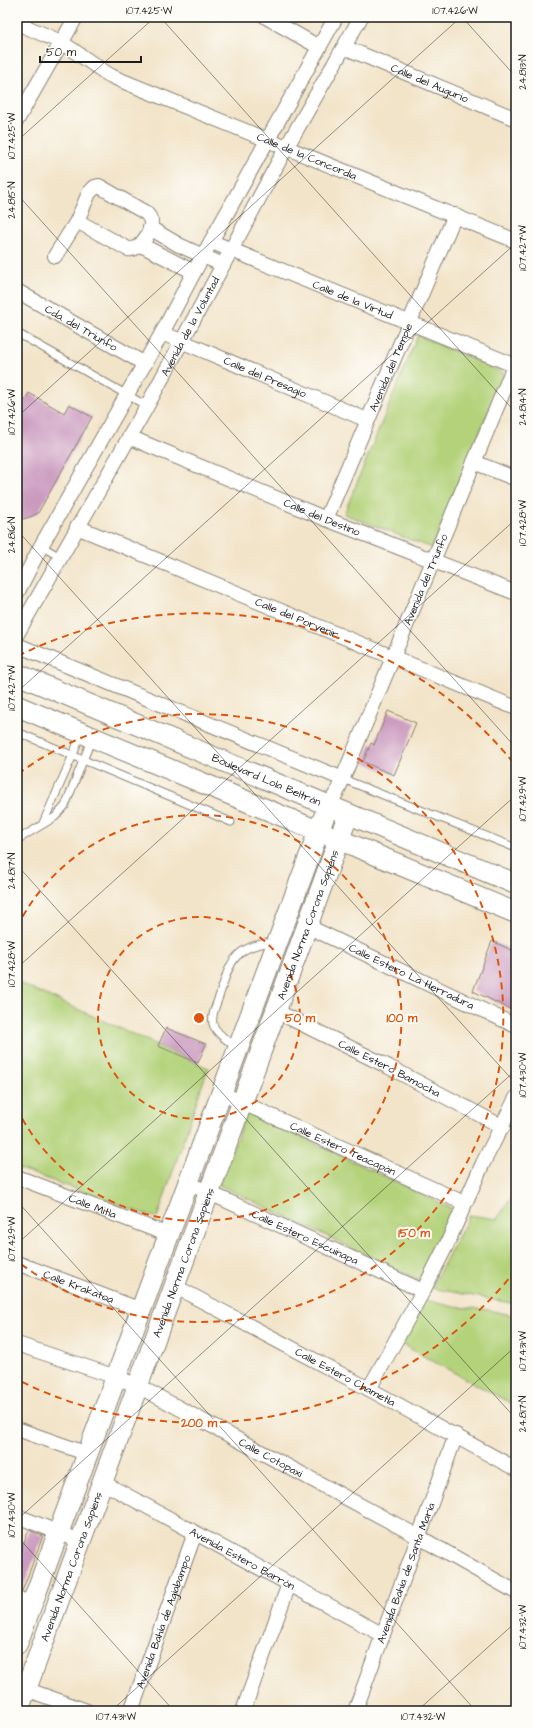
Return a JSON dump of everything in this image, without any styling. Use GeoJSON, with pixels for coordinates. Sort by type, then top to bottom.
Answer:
{"type":"FeatureCollection","features":[{"type":"Feature","properties":{"kind":"street"},"geometry":{"type":"LineString","coordinates":[[17,120],[76,17]]}},
{"type":"Feature","properties":{"kind":"street"},"geometry":{"type":"LineString","coordinates":[[266,17],[319,47]]}},
{"type":"Feature","properties":{"kind":"street","name":"Avenida de la Voluntad"},"geometry":{"type":"LineString","coordinates":[[17,593],[41,546],[162,334],[194,272],[336,17]]}},
{"type":"Feature","properties":{"kind":"street","name":"Avenida de la Voluntad"},"geometry":{"type":"LineString","coordinates":[[17,634],[147,406],[286,148],[361,17]]}},
{"type":"Feature","properties":{"kind":"street","name":"Calle de la Concordia"},"geometry":{"type":"LineString","coordinates":[[17,23],[61,42],[120,80],[516,241]]}},
{"type":"Feature","properties":{"kind":"street","name":"Calle del Augurio"},"geometry":{"type":"LineString","coordinates":[[344,47],[516,120]]}},
{"type":"Feature","properties":{"kind":"street"},"geometry":{"type":"LineString","coordinates":[[55,256],[77,221],[88,193],[95,187],[99,186],[146,213],[151,222],[150,228],[141,245],[136,248],[128,249],[77,221]]}},
{"type":"Feature","properties":{"kind":"street","name":"Avenida del Temple"},"geometry":{"type":"LineString","coordinates":[[326,518],[455,215]]}},
{"type":"Feature","properties":{"kind":"street"},"geometry":{"type":"LineString","coordinates":[[150,228],[179,245],[223,266]]}},
{"type":"Feature","properties":{"kind":"street","name":"Calle de la Virtud"},"geometry":{"type":"LineString","coordinates":[[212,242],[515,366]]}},
{"type":"Feature","properties":{"kind":"street"},"geometry":{"type":"LineString","coordinates":[[141,245],[194,272]]}},
{"type":"Feature","properties":{"kind":"street"},"geometry":{"type":"LineString","coordinates":[[172,260],[179,245]]}},
{"type":"Feature","properties":{"kind":"street","name":"Cda. del Triunfo"},"geometry":{"type":"LineString","coordinates":[[17,291],[145,364]]}},
{"type":"Feature","properties":{"kind":"street","name":"Calle del Presagio"},"geometry":{"type":"LineString","coordinates":[[162,334],[367,420]]}},
{"type":"Feature","properties":{"kind":"street","name":"Avenida del Triunfo"},"geometry":{"type":"LineString","coordinates":[[332,799],[515,366]]}},
{"type":"Feature","properties":{"kind":"street","name":"Calle del Destino"},"geometry":{"type":"LineString","coordinates":[[129,437],[326,518],[516,593]]}},
{"type":"Feature","properties":{"kind":"street"},"geometry":{"type":"LineString","coordinates":[[474,462],[516,479]]}},
{"type":"Feature","properties":{"kind":"street","name":"Calle del Porvenir"},"geometry":{"type":"LineString","coordinates":[[77,527],[516,708]]}},
{"type":"Feature","properties":{"kind":"street"},"geometry":{"type":"LineString","coordinates":[[17,645],[342,778]]}},
{"type":"Feature","properties":{"kind":"street","name":"Boulevard Lola Beltrán"},"geometry":{"type":"LineString","coordinates":[[17,674],[208,754],[332,799],[348,815],[516,884]]}},
{"type":"Feature","properties":{"kind":"street"},"geometry":{"type":"LineString","coordinates":[[17,706],[516,913]]}},
{"type":"Feature","properties":{"kind":"street","name":"Avenida Norma Corona Sapiens"},"geometry":{"type":"LineString","coordinates":[[17,1644],[25,1601],[58,1533],[318,832],[332,799]]}},
{"type":"Feature","properties":{"kind":"street","name":"Avenida Norma Corona Sapiens"},"geometry":{"type":"LineString","coordinates":[[18,1711],[22,1688],[80,1541],[138,1386],[348,815]]}},
{"type":"Feature","properties":{"kind":"street","name":"Calle Estero La Herradura"},"geometry":{"type":"LineString","coordinates":[[307,926],[516,1026]]}},
{"type":"Feature","properties":{"kind":"street","name":"Calle Estero Bamocha"},"geometry":{"type":"LineString","coordinates":[[276,1011],[389,1067],[502,1127]]}},
{"type":"Feature","properties":{"kind":"street","name":"Calle Estero Teacapán"},"geometry":{"type":"LineString","coordinates":[[221,1093],[464,1204]]}},
{"type":"Feature","properties":{"kind":"street"},"geometry":{"type":"LineString","coordinates":[[369,1389],[447,1244],[464,1204],[516,1098]]}},
{"type":"Feature","properties":{"kind":"street","name":"Calle Mitla"},"geometry":{"type":"LineString","coordinates":[[17,1177],[169,1235]]}},
{"type":"Feature","properties":{"kind":"street","name":"Calle Estero Escuinapa"},"geometry":{"type":"LineString","coordinates":[[188,1183],[423,1291]]}},
{"type":"Feature","properties":{"kind":"street","name":"Calle Krakatoa"},"geometry":{"type":"LineString","coordinates":[[17,1263],[141,1310]]}},
{"type":"Feature","properties":{"kind":"street","name":"Calle Estero Chametla"},"geometry":{"type":"LineString","coordinates":[[174,1286],[456,1435],[516,1469]]}},
{"type":"Feature","properties":{"kind":"street","name":"Calle Cotopaxi"},"geometry":{"type":"LineString","coordinates":[[17,1344],[138,1386],[418,1537],[516,1592]]}},
{"type":"Feature","properties":{"kind":"street"},"geometry":{"type":"LineString","coordinates":[[17,1429],[88,1454]]}},
{"type":"Feature","properties":{"kind":"street","name":"Avenida Bahía de Santa María"},"geometry":{"type":"LineString","coordinates":[[355,1711],[456,1435]]}},
{"type":"Feature","properties":{"kind":"street","name":"Avenida Estero Barrón"},"geometry":{"type":"LineString","coordinates":[[102,1482],[383,1634]]}},
{"type":"Feature","properties":{"kind":"street"},"geometry":{"type":"LineString","coordinates":[[17,1516],[80,1541]]}},
{"type":"Feature","properties":{"kind":"street","name":"Avenida Bahía de Agiabampo"},"geometry":{"type":"LineString","coordinates":[[131,1711],[195,1533]]}},
{"type":"Feature","properties":{"kind":"street"},"geometry":{"type":"LineString","coordinates":[[243,1711],[289,1584]]}},
{"type":"Feature","properties":{"kind":"street"},"geometry":{"type":"LineString","coordinates":[[22,1688],[87,1711]]}},
{"type":"Feature","properties":{"kind":"lane"},"geometry":{"type":"LineString","coordinates":[[17,333],[147,406]]}},
{"type":"Feature","properties":{"kind":"lane"},"geometry":{"type":"LineString","coordinates":[[41,546],[60,557]]}},
{"type":"Feature","properties":{"kind":"lane"},"geometry":{"type":"LineString","coordinates":[[17,732],[231,822]]}},
{"type":"Feature","properties":{"kind":"lane"},"geometry":{"type":"LineString","coordinates":[[43,823],[73,755],[87,735]]}},
{"type":"Feature","properties":{"kind":"lane"},"geometry":{"type":"LineString","coordinates":[[17,840],[54,817],[65,806],[84,760],[87,735]]}},
{"type":"Feature","properties":{"kind":"lane"},"geometry":{"type":"LineString","coordinates":[[342,778],[516,848]]}},
{"type":"Feature","properties":{"kind":"lane"},"geometry":{"type":"LineString","coordinates":[[238,1048],[223,1037],[213,1024],[212,1017],[226,974],[232,962],[241,952],[250,946],[261,943],[277,942]]}},
{"type":"Feature","properties":{"kind":"green space"},"geometry":{"type":"Polygon","coordinates":[[[418,335],[504,373],[432,548],[344,514],[418,335]]]}},
{"type":"Feature","properties":{"kind":"green space"},"geometry":{"type":"Polygon","coordinates":[[[17,982],[208,1068],[157,1218],[17,1168],[17,982]]]}},
{"type":"Feature","properties":{"kind":"green space"},"geometry":{"type":"Polygon","coordinates":[[[247,1111],[455,1210],[419,1280],[219,1185],[247,1111]]]}},
{"type":"Feature","properties":{"kind":"green space"},"geometry":{"type":"Polygon","coordinates":[[[516,1191],[516,1304],[431,1288],[470,1215],[497,1219],[516,1191]]]}},
{"type":"Feature","properties":{"kind":"green space"},"geometry":{"type":"Polygon","coordinates":[[[426,1300],[454,1307],[483,1309],[516,1316],[516,1406],[401,1344],[426,1300]]]}},
{"type":"Feature","properties":{"kind":"building"},"geometry":{"type":"Polygon","coordinates":[[[29,393],[64,413],[69,404],[92,417],[38,513],[23,519],[17,518],[17,398],[24,402],[29,393]]]}},
{"type":"Feature","properties":{"kind":"building"},"geometry":{"type":"Polygon","coordinates":[[[388,711],[416,723],[394,775],[363,762],[371,743],[374,745],[388,711]]]}},
{"type":"Feature","properties":{"kind":"building"},"geometry":{"type":"Polygon","coordinates":[[[492,941],[516,952],[516,1012],[473,991],[492,941]]]}},
{"type":"Feature","properties":{"kind":"building"},"geometry":{"type":"Polygon","coordinates":[[[166,1028],[206,1044],[198,1063],[158,1046],[166,1028]]]}},
{"type":"Feature","properties":{"kind":"building"},"geometry":{"type":"Polygon","coordinates":[[[29,1530],[43,1536],[22,1591],[17,1590],[17,1560],[29,1530]]]}}]}
